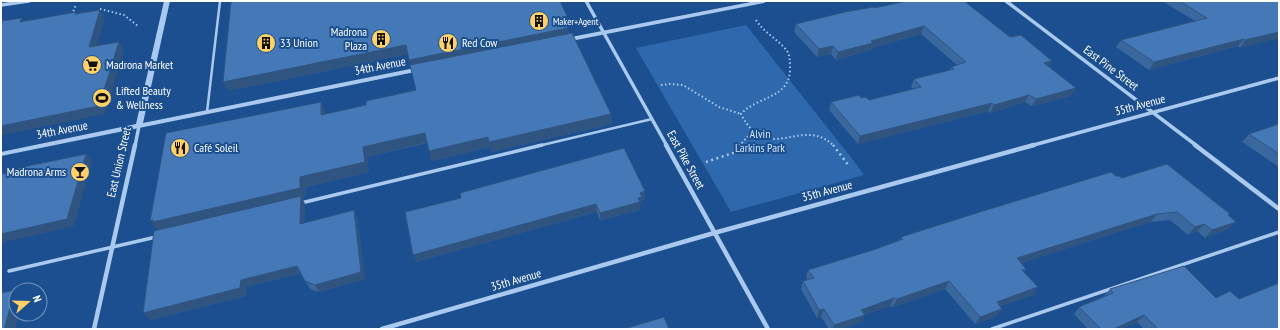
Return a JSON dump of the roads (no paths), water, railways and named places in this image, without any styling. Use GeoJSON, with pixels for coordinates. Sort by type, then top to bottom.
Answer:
{"type":"FeatureCollection","features":[{"type":"Feature","properties":{"kind":"street"},"geometry":{"type":"LineString","coordinates":[[1,5],[29,1]]}},
{"type":"Feature","properties":{"kind":"street","name":"East Union Street"},"geometry":{"type":"LineString","coordinates":[[94,329],[167,1]]}},
{"type":"Feature","properties":{"kind":"street","name":"East Pike Street"},"geometry":{"type":"LineString","coordinates":[[586,1],[768,329]]}},
{"type":"Feature","properties":{"kind":"street"},"geometry":{"type":"LineString","coordinates":[[556,42],[764,1]]}},
{"type":"Feature","properties":{"kind":"street","name":"East Pine Street"},"geometry":{"type":"LineString","coordinates":[[1006,1],[1279,209]]}},
{"type":"Feature","properties":{"kind":"street","name":"34th Avenue"},"geometry":{"type":"LineString","coordinates":[[1,154],[424,69]]}},
{"type":"Feature","properties":{"kind":"street","name":"35th Avenue"},"geometry":{"type":"LineString","coordinates":[[382,329],[714,233],[1279,78]]}},
{"type":"Feature","properties":{"kind":"lane"},"geometry":{"type":"LineString","coordinates":[[207,112],[220,1]]}},
{"type":"Feature","properties":{"kind":"lane"},"geometry":{"type":"LineString","coordinates":[[295,204],[652,120]]}},
{"type":"Feature","properties":{"kind":"lane"},"geometry":{"type":"LineString","coordinates":[[992,329],[1279,232]]}},
{"type":"Feature","properties":{"kind":"lane"},"geometry":{"type":"LineString","coordinates":[[10,271],[161,236]]}},
{"type":"Feature","properties":{"kind":"place","name":"Maker+Agent"},"geometry":{"type":"Point","coordinates":[539,21]}},
{"type":"Feature","properties":{"kind":"place","name":"Madrona Plaza"},"geometry":{"type":"Point","coordinates":[381,39]}},
{"type":"Feature","properties":{"kind":"place","name":"33 Union"},"geometry":{"type":"Point","coordinates":[266,43]}},
{"type":"Feature","properties":{"kind":"place","name":"Red Cow"},"geometry":{"type":"Point","coordinates":[448,43]}},
{"type":"Feature","properties":{"kind":"place","name":"Madrona Market"},"geometry":{"type":"Point","coordinates":[92,65]}},
{"type":"Feature","properties":{"kind":"place","name":"Lifted Beauty & Wellness"},"geometry":{"type":"Point","coordinates":[102,98]}},
{"type":"Feature","properties":{"kind":"place","name":"Café Soleil"},"geometry":{"type":"Point","coordinates":[180,148]}},
{"type":"Feature","properties":{"kind":"place","name":"Madrona Arms"},"geometry":{"type":"Point","coordinates":[80,172]}},
{"type":"Feature","properties":{"kind":"park label","name":"Alvin Larkins Park"},"geometry":{"type":"Point","coordinates":[760,141]}}]}
